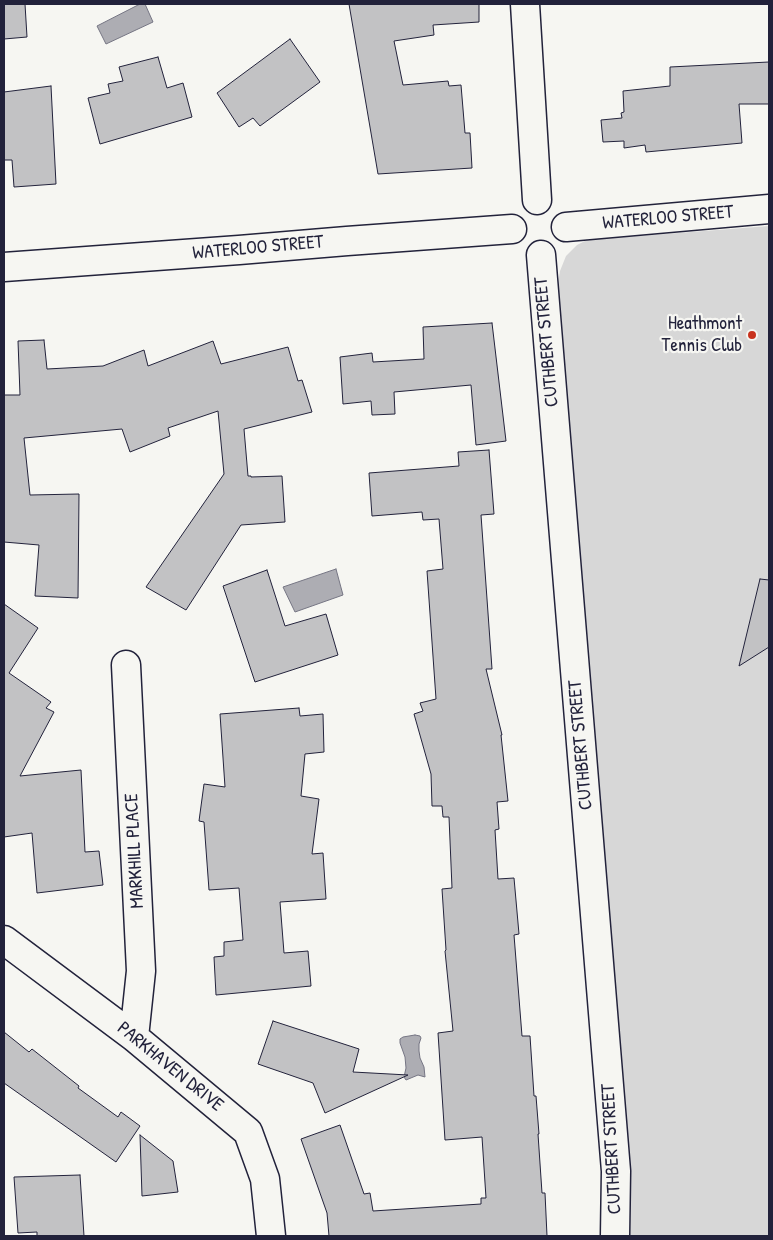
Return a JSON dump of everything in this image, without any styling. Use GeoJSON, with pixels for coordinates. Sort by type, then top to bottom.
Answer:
{"type":"FeatureCollection","features":[{"type":"Feature","properties":{"kind":"street"},"geometry":{"type":"LineString","coordinates":[[525,4],[537,200]]}},
{"type":"Feature","properties":{"kind":"street"},"geometry":{"type":"LineString","coordinates":[[537,200],[548,202],[557,207],[564,215],[566,226],[565,236],[559,246],[551,252],[541,255],[530,253],[521,248],[515,239],[512,229],[513,218],[518,209],[527,203],[537,200]]}},
{"type":"Feature","properties":{"kind":"street","name":"WATERLOO STREET"},"geometry":{"type":"LineString","coordinates":[[566,226],[769,210]]}},
{"type":"Feature","properties":{"kind":"street","name":"WATERLOO STREET"},"geometry":{"type":"LineString","coordinates":[[4,267],[512,229]]}},
{"type":"Feature","properties":{"kind":"street","name":"CUTHBERT STREET"},"geometry":{"type":"LineString","coordinates":[[541,255],[616,1171],[615,1236]]}},
{"type":"Feature","properties":{"kind":"street","name":"MARKHILL PLACE"},"geometry":{"type":"LineString","coordinates":[[126,665],[141,972],[134,1037]]}},
{"type":"Feature","properties":{"kind":"street","name":"PARKHAVEN DRIVE"},"geometry":{"type":"LineString","coordinates":[[4,940],[134,1037],[248,1132],[266,1179],[271,1236]]}},
{"type":"Feature","properties":{"kind":"shaded area"},"geometry":{"type":"Polygon","coordinates":[[[140,4],[145,4],[153,22],[106,44],[97,26],[140,4]]]}},
{"type":"Feature","properties":{"kind":"shaded area"},"geometry":{"type":"Polygon","coordinates":[[[769,226],[769,1236],[628,1236],[558,283],[566,256],[577,245],[587,240],[769,226]]]}},
{"type":"Feature","properties":{"kind":"shaded area"},"geometry":{"type":"Polygon","coordinates":[[[336,569],[343,595],[295,612],[283,587],[336,569]]]}},
{"type":"Feature","properties":{"kind":"shaded area"},"geometry":{"type":"Polygon","coordinates":[[[415,1035],[421,1038],[419,1051],[425,1077],[418,1075],[406,1080],[404,1077],[406,1068],[405,1057],[400,1039],[415,1035]]]}},
{"type":"Feature","properties":{"kind":"building"},"geometry":{"type":"Polygon","coordinates":[[[4,4],[25,4],[27,37],[4,39],[4,4]]]}},
{"type":"Feature","properties":{"kind":"building"},"geometry":{"type":"Polygon","coordinates":[[[349,4],[479,4],[479,22],[433,25],[434,35],[394,41],[403,85],[448,81],[449,86],[461,85],[465,133],[470,133],[472,168],[378,174],[349,4]]]}},
{"type":"Feature","properties":{"kind":"building"},"geometry":{"type":"Polygon","coordinates":[[[290,39],[320,82],[260,126],[253,118],[239,127],[217,93],[290,39]]]}},
{"type":"Feature","properties":{"kind":"building"},"geometry":{"type":"Polygon","coordinates":[[[158,57],[167,88],[183,83],[192,117],[100,144],[88,98],[110,93],[108,84],[123,81],[119,67],[158,57]]]}},
{"type":"Feature","properties":{"kind":"building"},"geometry":{"type":"Polygon","coordinates":[[[769,62],[769,104],[739,104],[742,143],[646,152],[645,145],[624,148],[624,141],[603,142],[601,120],[622,118],[621,113],[624,112],[623,91],[670,86],[670,67],[769,62]]]}},
{"type":"Feature","properties":{"kind":"building"},"geometry":{"type":"Polygon","coordinates":[[[51,86],[56,184],[14,187],[12,160],[4,160],[4,92],[51,86]]]}},
{"type":"Feature","properties":{"kind":"building"},"geometry":{"type":"Polygon","coordinates":[[[492,323],[506,441],[476,445],[471,385],[394,392],[395,414],[372,415],[371,401],[343,404],[340,357],[372,353],[373,362],[424,359],[423,327],[492,323]]]}},
{"type":"Feature","properties":{"kind":"building"},"geometry":{"type":"Polygon","coordinates":[[[44,340],[47,369],[103,366],[144,350],[148,366],[213,341],[221,364],[288,347],[298,381],[302,380],[312,412],[244,429],[248,476],[282,476],[285,522],[241,525],[186,610],[146,587],[224,474],[218,411],[168,428],[170,436],[130,452],[122,429],[24,438],[30,495],[79,494],[78,598],[35,596],[39,545],[4,542],[4,395],[20,395],[18,341],[44,340]]]}},
{"type":"Feature","properties":{"kind":"building"},"geometry":{"type":"Polygon","coordinates":[[[489,450],[494,514],[481,515],[492,669],[486,669],[502,735],[508,801],[497,802],[499,829],[495,830],[498,879],[514,878],[519,934],[514,935],[522,1036],[530,1036],[534,1096],[536,1096],[539,1134],[542,1193],[545,1193],[547,1236],[329,1236],[327,1213],[301,1139],[340,1125],[364,1194],[370,1193],[373,1211],[481,1204],[481,1198],[486,1198],[482,1137],[445,1140],[438,1033],[453,1031],[445,951],[442,889],[452,888],[449,817],[443,817],[442,806],[432,806],[431,774],[414,714],[423,711],[420,703],[436,699],[427,571],[443,569],[439,519],[423,520],[422,512],[372,516],[369,473],[459,466],[458,452],[489,450]]]}},
{"type":"Feature","properties":{"kind":"building"},"geometry":{"type":"Polygon","coordinates":[[[267,570],[285,626],[326,614],[338,655],[255,682],[223,586],[267,570]]]}},
{"type":"Feature","properties":{"kind":"building"},"geometry":{"type":"Polygon","coordinates":[[[760,579],[769,580],[769,647],[739,666],[760,579]]]}},
{"type":"Feature","properties":{"kind":"building"},"geometry":{"type":"Polygon","coordinates":[[[4,604],[38,628],[9,673],[51,702],[46,708],[54,712],[20,776],[81,770],[85,852],[99,851],[103,885],[37,893],[32,833],[4,837],[4,604]]]}},
{"type":"Feature","properties":{"kind":"building"},"geometry":{"type":"Polygon","coordinates":[[[299,708],[300,716],[323,714],[324,752],[305,754],[301,796],[319,799],[312,854],[323,853],[326,899],[280,902],[284,953],[308,951],[311,986],[216,995],[214,957],[224,956],[224,942],[243,940],[239,888],[209,890],[204,822],[199,821],[204,784],[225,787],[220,714],[299,708]]]}},
{"type":"Feature","properties":{"kind":"building"},"geometry":{"type":"Polygon","coordinates":[[[273,1021],[359,1049],[353,1072],[408,1075],[325,1113],[313,1083],[258,1064],[273,1021]]]}},
{"type":"Feature","properties":{"kind":"building"},"geometry":{"type":"Polygon","coordinates":[[[4,1032],[29,1052],[32,1049],[79,1086],[78,1088],[118,1117],[121,1112],[140,1126],[116,1162],[4,1083],[4,1032]]]}},
{"type":"Feature","properties":{"kind":"building"},"geometry":{"type":"Polygon","coordinates":[[[140,1135],[173,1161],[178,1192],[142,1196],[140,1135]]]}},
{"type":"Feature","properties":{"kind":"building"},"geometry":{"type":"Polygon","coordinates":[[[80,1175],[84,1236],[37,1236],[37,1232],[18,1233],[14,1177],[80,1175]]]}},
{"type":"Feature","properties":{"kind":"place","name":"Heathmont Tennis Club"},"geometry":{"type":"Point","coordinates":[752,335]}}]}
